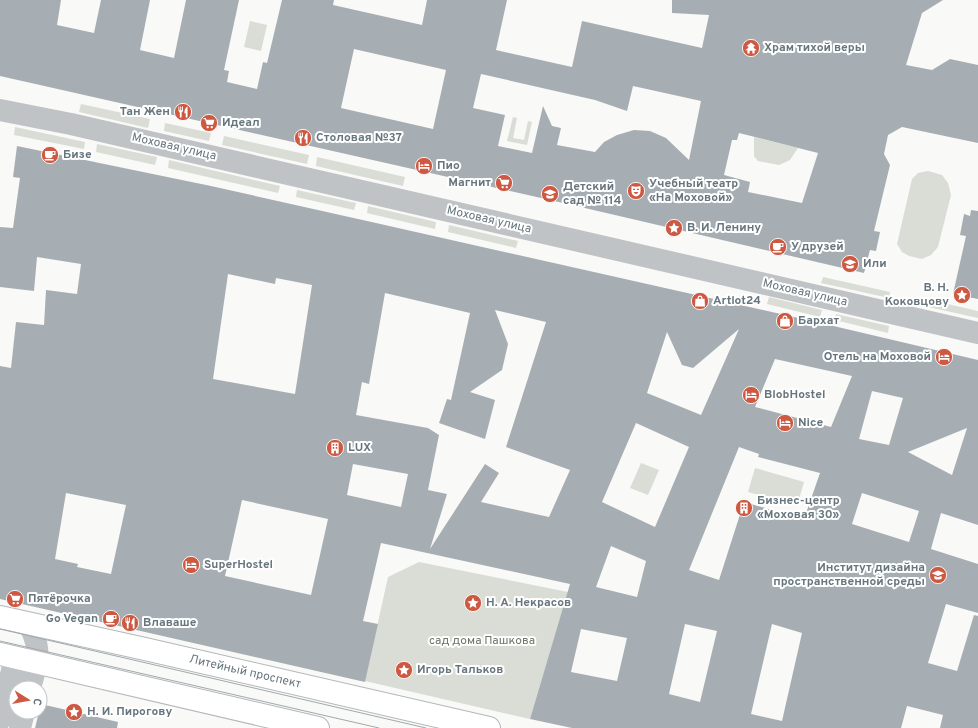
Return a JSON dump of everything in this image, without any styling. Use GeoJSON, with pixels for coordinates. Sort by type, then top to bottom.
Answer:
{"type":"FeatureCollection","features":[{"type":"Feature","properties":{"kind":"main road","name":"Литейный проспект"},"geometry":{"type":"LineString","coordinates":[[0,617],[489,728]]}},
{"type":"Feature","properties":{"kind":"main road"},"geometry":{"type":"LineString","coordinates":[[7,656],[318,728]]}},
{"type":"Feature","properties":{"kind":"street","name":"Моховая улица"},"geometry":{"type":"LineString","coordinates":[[0,110],[70,124],[978,332]]}},
{"type":"Feature","properties":{"kind":"street"},"geometry":{"type":"LineString","coordinates":[[29,624],[35,637],[38,649],[32,680]]}},
{"type":"Feature","properties":{"kind":"street"},"geometry":{"type":"LineString","coordinates":[[0,720],[7,656]]}},
{"type":"Feature","properties":{"kind":"green space"},"geometry":{"type":"Polygon","coordinates":[[[250,21],[267,25],[261,51],[244,47],[250,21]]]}},
{"type":"Feature","properties":{"kind":"green space"},"geometry":{"type":"Polygon","coordinates":[[[81,104],[150,119],[148,128],[79,112],[81,104]]]}},
{"type":"Feature","properties":{"kind":"green space"},"geometry":{"type":"Polygon","coordinates":[[[513,117],[517,118],[513,138],[524,140],[528,121],[532,122],[527,145],[507,141],[513,117]]]}},
{"type":"Feature","properties":{"kind":"green space"},"geometry":{"type":"Polygon","coordinates":[[[165,123],[211,133],[209,141],[164,131],[165,123]]]}},
{"type":"Feature","properties":{"kind":"green space"},"geometry":{"type":"Polygon","coordinates":[[[15,127],[85,142],[84,149],[14,135],[15,127]]]}},
{"type":"Feature","properties":{"kind":"green space"},"geometry":{"type":"Polygon","coordinates":[[[224,136],[309,155],[307,164],[222,145],[224,136]]]}},
{"type":"Feature","properties":{"kind":"green space"},"geometry":{"type":"Polygon","coordinates":[[[754,137],[798,148],[790,160],[779,165],[758,161],[754,156],[754,137]]]}},
{"type":"Feature","properties":{"kind":"green space"},"geometry":{"type":"Polygon","coordinates":[[[97,144],[157,157],[155,165],[96,152],[97,144]]]}},
{"type":"Feature","properties":{"kind":"green space"},"geometry":{"type":"Polygon","coordinates":[[[317,157],[405,177],[403,186],[316,166],[317,157]]]}},
{"type":"Feature","properties":{"kind":"green space"},"geometry":{"type":"Polygon","coordinates":[[[169,160],[280,186],[278,193],[168,168],[169,160]]]}},
{"type":"Feature","properties":{"kind":"green space"},"geometry":{"type":"Polygon","coordinates":[[[928,171],[942,175],[948,183],[951,195],[938,247],[931,255],[922,259],[909,256],[902,252],[897,244],[912,179],[918,173],[928,171]]]}},
{"type":"Feature","properties":{"kind":"green space"},"geometry":{"type":"Polygon","coordinates":[[[297,190],[356,203],[354,210],[296,197],[297,190]]]}},
{"type":"Feature","properties":{"kind":"green space"},"geometry":{"type":"Polygon","coordinates":[[[368,206],[436,222],[435,229],[367,213],[368,206]]]}},
{"type":"Feature","properties":{"kind":"green space"},"geometry":{"type":"Polygon","coordinates":[[[449,225],[518,241],[516,248],[448,232],[449,225]]]}},
{"type":"Feature","properties":{"kind":"green space"},"geometry":{"type":"Polygon","coordinates":[[[823,277],[890,292],[889,298],[821,283],[823,277]]]}},
{"type":"Feature","properties":{"kind":"green space"},"geometry":{"type":"Polygon","coordinates":[[[769,297],[822,310],[820,317],[767,304],[769,297]]]}},
{"type":"Feature","properties":{"kind":"green space"},"geometry":{"type":"Polygon","coordinates":[[[917,297],[978,311],[978,318],[915,304],[917,297]]]}},
{"type":"Feature","properties":{"kind":"green space"},"geometry":{"type":"Polygon","coordinates":[[[836,314],[889,326],[888,333],[835,320],[836,314]]]}},
{"type":"Feature","properties":{"kind":"green space"},"geometry":{"type":"Polygon","coordinates":[[[641,463],[659,470],[648,495],[630,488],[641,463]]]}},
{"type":"Feature","properties":{"kind":"green space"},"geometry":{"type":"Polygon","coordinates":[[[755,468],[804,482],[797,506],[748,492],[755,468]]]}},
{"type":"Feature","properties":{"kind":"green space","name":"сад дома Пашкова"},"geometry":{"type":"Polygon","coordinates":[[[419,562],[568,592],[530,719],[365,681],[388,577],[419,562]]]}},
{"type":"Feature","properties":{"kind":"building"},"geometry":{"type":"Polygon","coordinates":[[[0,0],[61,0],[57,25],[94,33],[101,0],[150,0],[140,50],[174,58],[186,0],[239,0],[224,70],[229,71],[227,82],[257,89],[263,62],[267,63],[282,0],[334,0],[333,5],[422,25],[427,0],[507,0],[496,50],[572,67],[582,21],[702,48],[709,15],[672,13],[672,0],[943,0],[922,13],[906,65],[932,70],[950,59],[978,65],[978,143],[902,127],[888,135],[884,154],[890,165],[874,231],[880,232],[876,251],[870,250],[864,273],[572,205],[0,76],[0,0]],[[354,49],[341,108],[433,129],[446,70],[354,49]],[[481,74],[473,108],[505,115],[498,146],[532,153],[543,106],[552,126],[561,128],[557,145],[595,152],[604,142],[617,135],[634,130],[650,131],[666,138],[689,160],[701,101],[633,86],[627,111],[595,100],[481,74]],[[739,133],[737,140],[732,140],[724,175],[750,182],[748,192],[802,203],[818,153],[739,133]]]}},
{"type":"Feature","properties":{"kind":"building"},"geometry":{"type":"Polygon","coordinates":[[[17,146],[211,186],[825,324],[978,360],[978,525],[941,513],[931,549],[978,564],[978,613],[946,604],[928,663],[957,671],[974,615],[978,616],[978,728],[940,728],[943,715],[907,706],[901,728],[572,728],[530,719],[570,584],[381,543],[363,621],[378,624],[365,682],[0,599],[0,366],[11,368],[16,322],[44,325],[46,290],[77,294],[81,264],[37,257],[34,291],[0,287],[0,227],[13,228],[20,178],[13,177],[17,146]],[[228,274],[213,379],[295,394],[312,285],[276,278],[275,284],[228,274]],[[385,293],[369,384],[362,382],[356,415],[428,428],[439,435],[428,490],[447,494],[430,549],[485,464],[499,473],[481,502],[549,517],[570,470],[506,447],[546,322],[495,310],[508,344],[502,370],[470,392],[495,400],[485,439],[439,423],[447,399],[451,400],[470,313],[385,293]],[[739,329],[693,368],[682,365],[667,332],[647,393],[701,415],[739,329]],[[775,359],[755,407],[831,427],[852,376],[775,359]],[[872,391],[859,439],[889,445],[903,398],[872,391]],[[636,423],[602,502],[655,527],[689,447],[636,423]],[[967,428],[908,452],[952,475],[967,428]],[[739,447],[689,570],[719,580],[744,502],[804,519],[820,473],[758,457],[759,454],[739,447]],[[353,464],[347,495],[401,507],[408,474],[353,464]],[[66,493],[55,559],[78,564],[77,567],[111,574],[126,505],[66,493]],[[862,493],[852,524],[909,542],[919,511],[862,493]],[[242,500],[225,576],[311,595],[328,519],[242,500]],[[611,546],[596,587],[637,597],[646,561],[611,546]],[[685,624],[669,694],[700,702],[717,631],[685,624]],[[772,624],[751,714],[782,721],[802,633],[772,624]],[[581,629],[571,672],[617,681],[627,638],[581,629]]]}},
{"type":"Feature","properties":{"kind":"building"},"geometry":{"type":"Polygon","coordinates":[[[971,210],[978,211],[978,299],[953,294],[966,236],[960,235],[964,214],[970,216],[971,210]]]}},
{"type":"Feature","properties":{"kind":"building"},"geometry":{"type":"Polygon","coordinates":[[[48,706],[118,722],[117,728],[35,728],[37,720],[48,720],[48,706]]]}},
{"type":"Feature","properties":{"kind":"tram line"},"geometry":{"type":"LineString","coordinates":[[0,629],[426,728]]}},
{"type":"Feature","properties":{"kind":"tram line"},"geometry":{"type":"LineString","coordinates":[[0,641],[379,728]]}},
{"type":"Feature","properties":{"kind":"place","name":"Храм тихой веры"},"geometry":{"type":"Point","coordinates":[751,48]}},
{"type":"Feature","properties":{"kind":"place","name":"Тан Жен"},"geometry":{"type":"Point","coordinates":[183,112]}},
{"type":"Feature","properties":{"kind":"place","name":"Идеал"},"geometry":{"type":"Point","coordinates":[209,123]}},
{"type":"Feature","properties":{"kind":"place","name":"Столовая №37"},"geometry":{"type":"Point","coordinates":[303,138]}},
{"type":"Feature","properties":{"kind":"place","name":"Бизе"},"geometry":{"type":"Point","coordinates":[50,155]}},
{"type":"Feature","properties":{"kind":"place","name":"Пио"},"geometry":{"type":"Point","coordinates":[424,166]}},
{"type":"Feature","properties":{"kind":"place","name":"Магнит"},"geometry":{"type":"Point","coordinates":[504,183]}},
{"type":"Feature","properties":{"kind":"place","name":"Учебный театр «На Моховой»"},"geometry":{"type":"Point","coordinates":[636,191]}},
{"type":"Feature","properties":{"kind":"place","name":"Детский сад № 114"},"geometry":{"type":"Point","coordinates":[550,194]}},
{"type":"Feature","properties":{"kind":"place","name":"В. И. Ленину"},"geometry":{"type":"Point","coordinates":[674,228]}},
{"type":"Feature","properties":{"kind":"place","name":"У друзей"},"geometry":{"type":"Point","coordinates":[778,247]}},
{"type":"Feature","properties":{"kind":"place","name":"Или"},"geometry":{"type":"Point","coordinates":[850,264]}},
{"type":"Feature","properties":{"kind":"place","name":"В. Н. Коковцову"},"geometry":{"type":"Point","coordinates":[962,295]}},
{"type":"Feature","properties":{"kind":"place","name":"Artlot24"},"geometry":{"type":"Point","coordinates":[700,301]}},
{"type":"Feature","properties":{"kind":"place","name":"Бархат"},"geometry":{"type":"Point","coordinates":[785,321]}},
{"type":"Feature","properties":{"kind":"place","name":"Отель на Моховой"},"geometry":{"type":"Point","coordinates":[944,357]}},
{"type":"Feature","properties":{"kind":"place","name":"BlobHostel"},"geometry":{"type":"Point","coordinates":[751,395]}},
{"type":"Feature","properties":{"kind":"place","name":"Nice"},"geometry":{"type":"Point","coordinates":[785,423]}},
{"type":"Feature","properties":{"kind":"place","name":"LUX"},"geometry":{"type":"Point","coordinates":[335,448]}},
{"type":"Feature","properties":{"kind":"place","name":"Бизнес-центр «Моховая 30»"},"geometry":{"type":"Point","coordinates":[744,508]}},
{"type":"Feature","properties":{"kind":"place","name":"SuperHostel"},"geometry":{"type":"Point","coordinates":[191,565]}},
{"type":"Feature","properties":{"kind":"place","name":"Институт дизайна пространственной среды"},"geometry":{"type":"Point","coordinates":[938,575]}},
{"type":"Feature","properties":{"kind":"place","name":"Пятёрочка"},"geometry":{"type":"Point","coordinates":[15,599]}},
{"type":"Feature","properties":{"kind":"place","name":"Н. А. Некрасов"},"geometry":{"type":"Point","coordinates":[473,603]}},
{"type":"Feature","properties":{"kind":"place","name":"Go Vegan"},"geometry":{"type":"Point","coordinates":[111,619]}},
{"type":"Feature","properties":{"kind":"place","name":"Влаваше"},"geometry":{"type":"Point","coordinates":[130,623]}},
{"type":"Feature","properties":{"kind":"place","name":"Игорь Тальков"},"geometry":{"type":"Point","coordinates":[404,670]}},
{"type":"Feature","properties":{"kind":"place","name":"Н. И. Пирогову"},"geometry":{"type":"Point","coordinates":[74,712]}}]}
